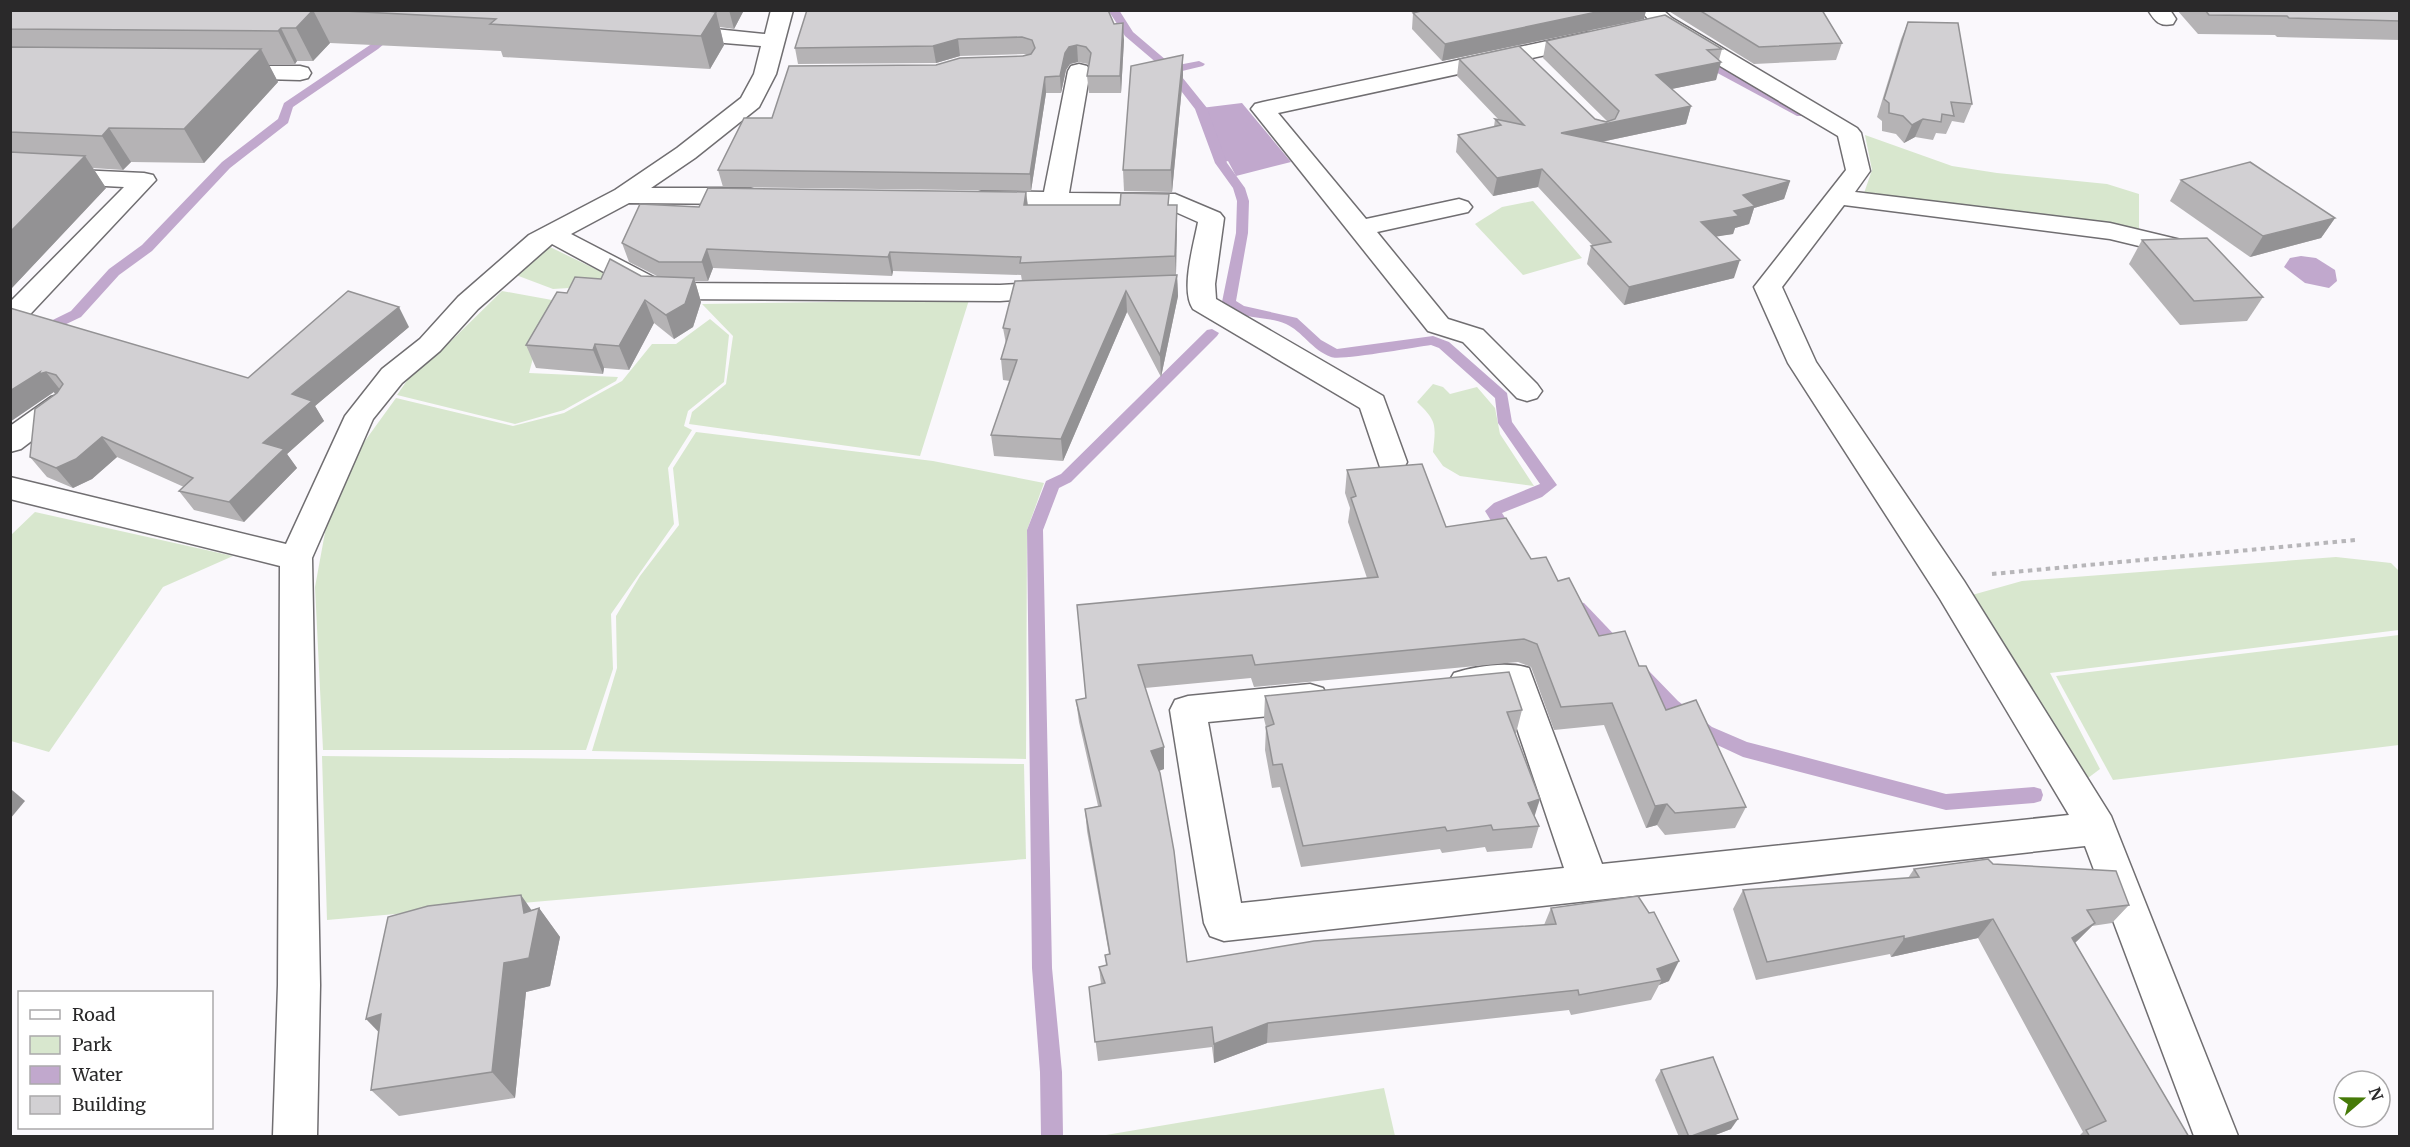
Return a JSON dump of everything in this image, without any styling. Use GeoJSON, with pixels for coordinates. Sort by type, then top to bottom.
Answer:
{"type":"FeatureCollection","features":[{"type":"Feature","properties":{"kind":"street"},"geometry":{"type":"LineString","coordinates":[[295,1137],[299,985],[296,558],[360,416],[392,376],[430,345],[468,303],[538,241],[624,195],[686,153],[751,102],[777,74],[773,41],[782,10]]}},
{"type":"Feature","properties":{"kind":"street"},"geometry":{"type":"LineString","coordinates":[[1652,20],[1849,133],[1858,171],[1768,287],[1802,363],[1952,591],[2097,828],[2216,1137]]}},
{"type":"Feature","properties":{"kind":"street"},"geometry":{"type":"LineString","coordinates":[[657,30],[773,41]]}},
{"type":"Feature","properties":{"kind":"street"},"geometry":{"type":"LineString","coordinates":[[1527,391],[1473,336],[1438,325],[1263,109],[1529,61],[1609,34]]}},
{"type":"Feature","properties":{"kind":"street"},"geometry":{"type":"LineString","coordinates":[[1055,200],[1079,71]]}},
{"type":"Feature","properties":{"kind":"street"},"geometry":{"type":"LineString","coordinates":[[208,73],[300,73]]}},
{"type":"Feature","properties":{"kind":"street"},"geometry":{"type":"LineString","coordinates":[[10,174],[144,180],[10,319]]}},
{"type":"Feature","properties":{"kind":"street"},"geometry":{"type":"LineString","coordinates":[[624,195],[768,196]]}},
{"type":"Feature","properties":{"kind":"street"},"geometry":{"type":"LineString","coordinates":[[1838,197],[2109,231],[2172,246]]}},
{"type":"Feature","properties":{"kind":"street"},"geometry":{"type":"LineString","coordinates":[[959,199],[1175,202],[1211,218],[1189,285],[1203,303],[1373,403],[1392,462]]}},
{"type":"Feature","properties":{"kind":"street"},"geometry":{"type":"LineString","coordinates":[[1360,228],[1459,207]]}},
{"type":"Feature","properties":{"kind":"street"},"geometry":{"type":"LineString","coordinates":[[552,234],[660,291],[1000,293],[1083,289]]}},
{"type":"Feature","properties":{"kind":"street"},"geometry":{"type":"LineString","coordinates":[[10,442],[61,404]]}},
{"type":"Feature","properties":{"kind":"street"},"geometry":{"type":"LineString","coordinates":[[10,488],[296,558]]}},
{"type":"Feature","properties":{"kind":"street"},"geometry":{"type":"LineString","coordinates":[[1435,686],[1517,678],[1589,883]]}},
{"type":"Feature","properties":{"kind":"street"},"geometry":{"type":"LineString","coordinates":[[1341,695],[1188,710],[1224,923],[2097,828]]}},
{"type":"Feature","properties":{"kind":"path"},"geometry":{"type":"LineString","coordinates":[[1952,591],[1995,573],[2356,540]]}},
{"type":"Feature","properties":{"kind":"green space"},"geometry":{"type":"Polygon","coordinates":[[[1865,135],[1952,166],[2107,184],[2139,194],[2139,230],[1863,196],[1872,170],[1865,135]]]}},
{"type":"Feature","properties":{"kind":"green space"},"geometry":{"type":"Polygon","coordinates":[[[1533,201],[1582,258],[1523,275],[1475,224],[1502,207],[1533,201]]]}},
{"type":"Feature","properties":{"kind":"green space"},"geometry":{"type":"Polygon","coordinates":[[[550,247],[620,281],[585,287],[553,289],[516,275],[550,247]]]}},
{"type":"Feature","properties":{"kind":"green space"},"geometry":{"type":"Polygon","coordinates":[[[502,291],[552,300],[545,314],[529,373],[618,377],[616,381],[564,410],[515,424],[397,395],[415,369],[451,341],[502,291]]]}},
{"type":"Feature","properties":{"kind":"green space"},"geometry":{"type":"Polygon","coordinates":[[[969,300],[920,456],[689,424],[692,412],[726,384],[733,336],[702,304],[969,300]]]}},
{"type":"Feature","properties":{"kind":"green space"},"geometry":{"type":"Polygon","coordinates":[[[710,319],[729,335],[724,382],[688,411],[684,426],[692,430],[668,468],[674,524],[611,614],[613,669],[586,750],[323,750],[315,587],[326,527],[362,445],[396,398],[513,426],[564,413],[622,381],[652,344],[676,344],[710,319]]]}},
{"type":"Feature","properties":{"kind":"green space"},"geometry":{"type":"Polygon","coordinates":[[[1433,384],[1443,387],[1450,394],[1477,387],[1495,408],[1500,434],[1534,486],[1460,476],[1443,466],[1433,452],[1435,429],[1432,419],[1417,402],[1433,384]]]}},
{"type":"Feature","properties":{"kind":"green space"},"geometry":{"type":"Polygon","coordinates":[[[696,432],[933,461],[1044,483],[1027,530],[1026,759],[592,751],[617,668],[616,616],[640,576],[679,525],[673,468],[696,432]]]}},
{"type":"Feature","properties":{"kind":"green space"},"geometry":{"type":"Polygon","coordinates":[[[35,512],[233,556],[163,587],[49,752],[11,741],[11,535],[35,512]]]}},
{"type":"Feature","properties":{"kind":"green space"},"geometry":{"type":"Polygon","coordinates":[[[2336,557],[2391,563],[2399,571],[2399,630],[2050,673],[2100,769],[2080,784],[1972,595],[2022,581],[2336,557]]]}},
{"type":"Feature","properties":{"kind":"green space"},"geometry":{"type":"Polygon","coordinates":[[[2399,635],[2399,745],[2113,780],[2056,676],[2399,635]]]}},
{"type":"Feature","properties":{"kind":"green space"},"geometry":{"type":"Polygon","coordinates":[[[322,756],[1024,764],[1026,859],[327,920],[322,756]]]}},
{"type":"Feature","properties":{"kind":"green space"},"geometry":{"type":"Polygon","coordinates":[[[1384,1088],[1395,1136],[1100,1136],[1384,1088]]]}},
{"type":"Feature","properties":{"kind":"water"},"geometry":{"type":"Polygon","coordinates":[[[1242,103],[1291,162],[1236,176],[1228,161],[1221,163],[1201,108],[1242,103]]]}},
{"type":"Feature","properties":{"kind":"water"},"geometry":{"type":"Polygon","coordinates":[[[2301,256],[2316,258],[2335,270],[2337,281],[2329,288],[2305,283],[2284,267],[2290,258],[2301,256]]]}},
{"type":"Feature","properties":{"kind":"building"},"geometry":{"type":"Polygon","coordinates":[[[10,10],[313,10],[296,28],[281,28],[278,31],[10,29],[10,10]]]}},
{"type":"Feature","properties":{"kind":"building"},"geometry":{"type":"Polygon","coordinates":[[[325,10],[701,10],[716,12],[701,36],[490,24],[496,19],[325,10]]]}},
{"type":"Feature","properties":{"kind":"building"},"geometry":{"type":"Polygon","coordinates":[[[807,10],[1108,10],[1114,24],[1123,23],[1120,76],[1087,76],[1091,53],[1086,47],[1077,45],[1069,47],[1065,53],[1060,76],[1045,77],[1030,174],[718,170],[744,118],[772,118],[789,66],[936,65],[960,58],[1023,56],[1031,54],[1035,48],[1032,40],[1022,37],[958,39],[933,46],[795,48],[807,10]]]}},
{"type":"Feature","properties":{"kind":"building"},"geometry":{"type":"Polygon","coordinates":[[[1425,10],[1606,10],[1445,44],[1413,13],[1425,10]]]}},
{"type":"Feature","properties":{"kind":"building"},"geometry":{"type":"Polygon","coordinates":[[[1699,10],[1822,10],[1842,43],[1759,47],[1699,10]]]}},
{"type":"Feature","properties":{"kind":"building"},"geometry":{"type":"Polygon","coordinates":[[[2205,10],[2400,10],[2400,21],[2209,15],[2205,10]]]}},
{"type":"Feature","properties":{"kind":"building"},"geometry":{"type":"Polygon","coordinates":[[[1665,15],[1722,49],[1707,50],[1721,62],[1656,75],[1691,106],[1561,133],[1790,181],[1743,195],[1755,206],[1734,211],[1739,216],[1701,222],[1740,260],[1629,287],[1591,246],[1611,242],[1542,169],[1497,178],[1458,135],[1501,125],[1495,119],[1524,125],[1459,59],[1519,46],[1595,119],[1606,122],[1615,119],[1619,111],[1546,41],[1665,15]]]}},
{"type":"Feature","properties":{"kind":"building"},"geometry":{"type":"Polygon","coordinates":[[[1908,22],[1958,23],[1972,104],[1951,102],[1954,116],[1942,114],[1941,122],[1923,119],[1912,125],[1903,116],[1889,113],[1889,103],[1884,99],[1908,22]]]}},
{"type":"Feature","properties":{"kind":"building"},"geometry":{"type":"Polygon","coordinates":[[[10,47],[261,49],[184,129],[109,128],[102,136],[10,132],[10,47]]]}},
{"type":"Feature","properties":{"kind":"building"},"geometry":{"type":"Polygon","coordinates":[[[1183,55],[1171,170],[1123,170],[1131,66],[1183,55]]]}},
{"type":"Feature","properties":{"kind":"building"},"geometry":{"type":"Polygon","coordinates":[[[10,152],[85,156],[10,232],[10,152]]]}},
{"type":"Feature","properties":{"kind":"building"},"geometry":{"type":"Polygon","coordinates":[[[2250,162],[2335,218],[2263,236],[2181,180],[2250,162]]]}},
{"type":"Feature","properties":{"kind":"building"},"geometry":{"type":"Polygon","coordinates":[[[708,188],[1026,192],[1024,205],[1120,205],[1121,193],[1169,194],[1168,205],[1177,205],[1175,256],[1020,263],[1021,257],[890,252],[888,257],[707,249],[702,262],[659,262],[622,243],[640,204],[699,207],[708,188]]]}},
{"type":"Feature","properties":{"kind":"building"},"geometry":{"type":"Polygon","coordinates":[[[2207,238],[2263,297],[2194,301],[2142,240],[2207,238]]]}},
{"type":"Feature","properties":{"kind":"building"},"geometry":{"type":"Polygon","coordinates":[[[610,259],[641,276],[694,278],[685,304],[666,315],[645,300],[619,346],[595,344],[593,350],[526,345],[557,292],[567,293],[575,277],[601,279],[610,259]]]}},
{"type":"Feature","properties":{"kind":"building"},"geometry":{"type":"Polygon","coordinates":[[[1177,275],[1160,355],[1126,291],[1061,439],[991,435],[1017,360],[1001,359],[1010,329],[1003,328],[1015,281],[1177,275]]]}},
{"type":"Feature","properties":{"kind":"building"},"geometry":{"type":"Polygon","coordinates":[[[348,291],[399,307],[292,394],[312,401],[263,443],[284,449],[229,502],[179,491],[193,478],[102,437],[76,459],[56,468],[30,457],[35,409],[57,393],[63,384],[56,375],[46,372],[39,374],[40,372],[10,391],[10,308],[248,378],[348,291]]]}},
{"type":"Feature","properties":{"kind":"building"},"geometry":{"type":"Polygon","coordinates":[[[1422,464],[1446,527],[1506,518],[1531,559],[1546,557],[1558,581],[1569,578],[1599,636],[1625,631],[1639,666],[1646,666],[1666,710],[1696,700],[1746,807],[1675,813],[1667,804],[1655,806],[1612,703],[1561,707],[1537,644],[1524,639],[1255,665],[1252,655],[1138,665],[1164,747],[1151,751],[1160,773],[1174,851],[1187,962],[1314,941],[1556,924],[1551,908],[1638,896],[1649,913],[1654,912],[1679,961],[1657,969],[1662,980],[1579,995],[1578,990],[1268,1023],[1214,1044],[1212,1027],[1095,1042],[1089,987],[1105,983],[1099,967],[1107,965],[1105,955],[1110,954],[1085,809],[1101,806],[1076,700],[1086,698],[1077,605],[1378,577],[1351,498],[1356,496],[1347,470],[1422,464]]]}},
{"type":"Feature","properties":{"kind":"building"},"geometry":{"type":"Polygon","coordinates":[[[1509,672],[1522,710],[1507,712],[1540,799],[1528,803],[1539,826],[1493,830],[1491,825],[1447,831],[1445,827],[1303,846],[1282,764],[1273,765],[1266,727],[1274,724],[1265,696],[1509,672]]]}},
{"type":"Feature","properties":{"kind":"building"},"geometry":{"type":"Polygon","coordinates":[[[1988,859],[1993,864],[2116,871],[2129,905],[2087,910],[2095,923],[2072,938],[2189,1137],[2090,1137],[2086,1130],[2106,1121],[1993,919],[1904,939],[1904,936],[1767,962],[1743,890],[1919,877],[1914,869],[1988,859]]]}},
{"type":"Feature","properties":{"kind":"building"},"geometry":{"type":"Polygon","coordinates":[[[521,895],[524,913],[539,908],[529,958],[504,963],[492,1072],[371,1090],[381,1014],[366,1019],[388,917],[428,906],[521,895]]]}},
{"type":"Feature","properties":{"kind":"building"},"geometry":{"type":"Polygon","coordinates":[[[1713,1057],[1738,1119],[1689,1137],[1661,1070],[1713,1057]]]}},
{"type":"Feature","properties":{"kind":"waterway"},"geometry":{"type":"LineString","coordinates":[[10,347],[76,314],[114,272],[147,248],[226,165],[284,120],[288,105],[374,47],[419,10]]}},
{"type":"Feature","properties":{"kind":"waterway"},"geometry":{"type":"LineString","coordinates":[[1113,10],[1129,34],[1169,68],[1201,108],[1221,163],[1239,188],[1243,201],[1242,233],[1229,302],[1239,309],[1292,321],[1316,343],[1335,354],[1433,340],[1444,345],[1502,396],[1505,423],[1549,485],[1537,493],[1493,511],[1510,538]]}},
{"type":"Feature","properties":{"kind":"waterway"},"geometry":{"type":"LineString","coordinates":[[1701,60],[1801,114]]}},
{"type":"Feature","properties":{"kind":"waterway"},"geometry":{"type":"LineString","coordinates":[[1171,70],[1199,64]]}},
{"type":"Feature","properties":{"kind":"waterway"},"geometry":{"type":"LineString","coordinates":[[1052,1136],[1051,1072],[1042,968],[1035,530],[1052,485],[1066,478],[1212,333]]}},
{"type":"Feature","properties":{"kind":"waterway"},"geometry":{"type":"LineString","coordinates":[[1578,608],[1618,650]]}},
{"type":"Feature","properties":{"kind":"waterway"},"geometry":{"type":"LineString","coordinates":[[1642,675],[1672,706],[1706,732],[1743,749],[1946,802],[2034,795]]}}]}
